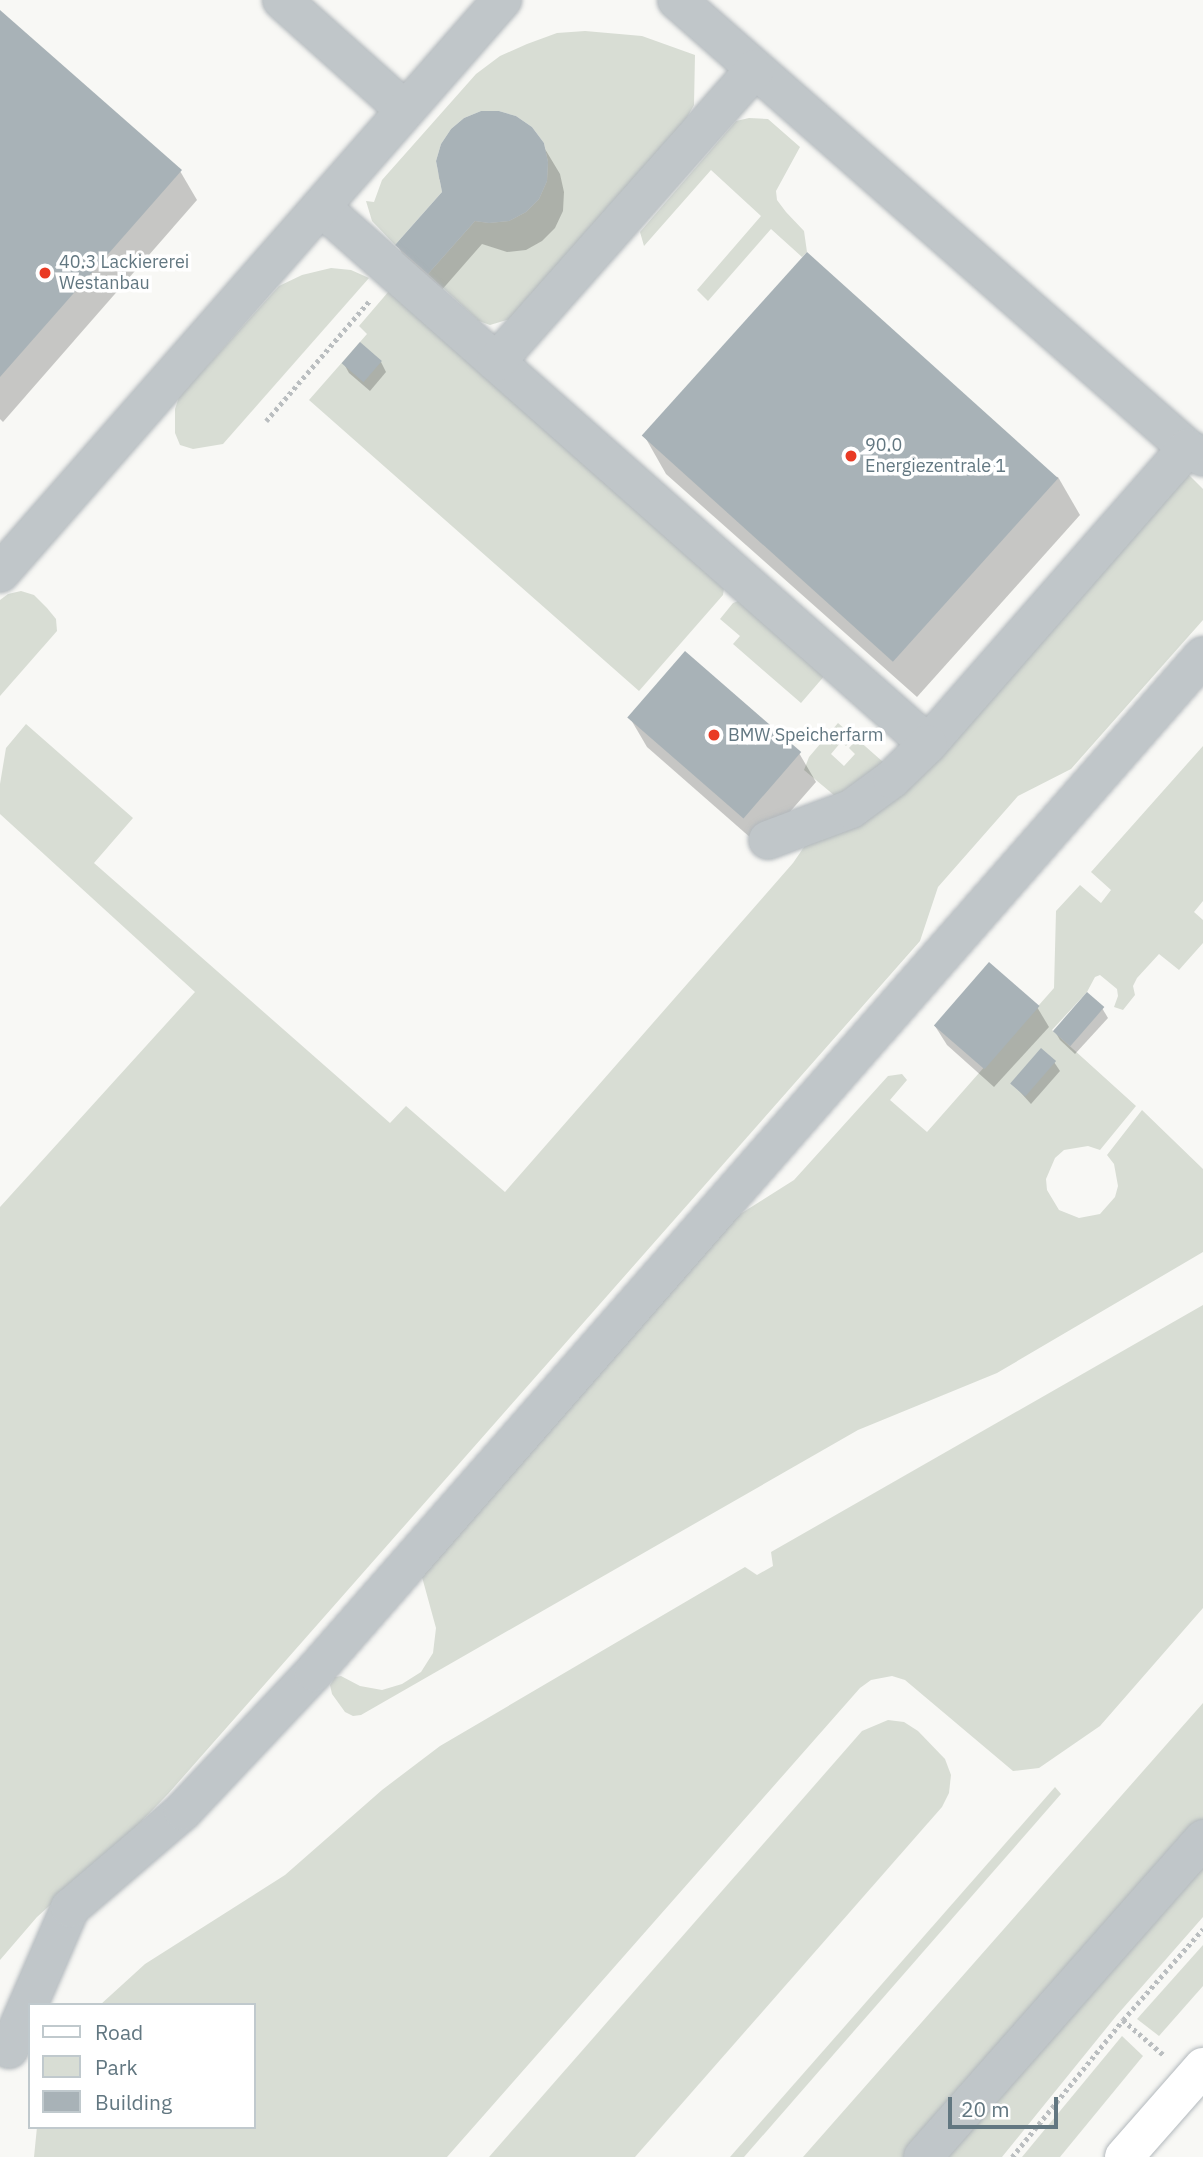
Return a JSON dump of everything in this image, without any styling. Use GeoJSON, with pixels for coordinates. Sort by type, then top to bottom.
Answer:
{"type":"FeatureCollection","features":[{"type":"Feature","properties":{"kind":"main road"},"geometry":{"type":"LineString","coordinates":[[1124,2157],[1203,2067]]}},
{"type":"Feature","properties":{"kind":"lane"},"geometry":{"type":"LineString","coordinates":[[282,0],[405,110]]}},
{"type":"Feature","properties":{"kind":"lane"},"geometry":{"type":"LineString","coordinates":[[6,553],[321,207],[502,0]]}},
{"type":"Feature","properties":{"kind":"lane"},"geometry":{"type":"LineString","coordinates":[[677,0],[1195,453],[928,744],[892,779],[851,809],[768,841]]}},
{"type":"Feature","properties":{"kind":"lane"},"geometry":{"type":"LineString","coordinates":[[496,362],[755,69]]}},
{"type":"Feature","properties":{"kind":"lane"},"geometry":{"type":"LineString","coordinates":[[321,207],[928,744]]}},
{"type":"Feature","properties":{"kind":"lane"},"geometry":{"type":"LineString","coordinates":[[29,2003],[70,1908],[183,1811],[314,1672],[1203,656]]}},
{"type":"Feature","properties":{"kind":"lane"},"geometry":{"type":"LineString","coordinates":[[923,2157],[1203,1839]]}},
{"type":"Feature","properties":{"kind":"lane"},"geometry":{"type":"LineString","coordinates":[[9,2049],[28,2005]]}},
{"type":"Feature","properties":{"kind":"path"},"geometry":{"type":"LineString","coordinates":[[266,421],[394,272]]}},
{"type":"Feature","properties":{"kind":"path"},"geometry":{"type":"LineString","coordinates":[[1012,2157],[1123,2020],[1203,1929]]}},
{"type":"Feature","properties":{"kind":"green space"},"geometry":{"type":"Polygon","coordinates":[[[585,31],[642,36],[695,55],[694,105],[685,121],[510,319],[490,325],[479,321],[428,274],[475,221],[509,221],[526,212],[539,199],[547,181],[548,162],[544,143],[532,127],[516,116],[499,111],[481,111],[464,118],[451,129],[441,144],[436,161],[442,192],[395,245],[372,221],[366,201],[374,202],[382,180],[476,74],[500,56],[527,44],[557,33],[585,31]]]}},
{"type":"Feature","properties":{"kind":"green space"},"geometry":{"type":"Polygon","coordinates":[[[749,118],[768,119],[800,147],[776,191],[777,200],[804,231],[807,252],[802,257],[771,229],[708,301],[697,290],[761,216],[711,170],[644,246],[640,232],[736,121],[749,118]]]}},
{"type":"Feature","properties":{"kind":"green space"},"geometry":{"type":"Polygon","coordinates":[[[331,268],[351,270],[369,278],[223,444],[193,449],[180,445],[175,433],[175,409],[179,397],[279,286],[302,275],[331,268]]]}},
{"type":"Feature","properties":{"kind":"green space"},"geometry":{"type":"Polygon","coordinates":[[[389,291],[724,588],[723,595],[639,691],[309,400],[367,334],[359,326],[389,291]]]}},
{"type":"Feature","properties":{"kind":"green space"},"geometry":{"type":"Polygon","coordinates":[[[1186,472],[1203,489],[1203,620],[1071,769],[1018,796],[938,887],[920,941],[168,1794],[129,1834],[37,1917],[0,1960],[0,1207],[195,992],[0,814],[0,784],[6,748],[26,724],[133,818],[94,863],[390,1123],[406,1106],[505,1192],[793,863],[804,847],[1186,472]]]}},
{"type":"Feature","properties":{"kind":"green space"},"geometry":{"type":"Polygon","coordinates":[[[21,591],[34,595],[47,608],[56,619],[57,631],[0,696],[0,600],[8,594],[21,591]]]}},
{"type":"Feature","properties":{"kind":"green space"},"geometry":{"type":"Polygon","coordinates":[[[741,600],[826,674],[801,703],[733,644],[740,636],[720,619],[733,603],[741,600]]]}},
{"type":"Feature","properties":{"kind":"green space"},"geometry":{"type":"Polygon","coordinates":[[[838,723],[854,737],[846,746],[841,742],[831,754],[844,766],[855,754],[849,748],[857,739],[891,769],[841,801],[804,770],[809,757],[838,723]]]}},
{"type":"Feature","properties":{"kind":"green space"},"geometry":{"type":"Polygon","coordinates":[[[1203,746],[1203,901],[1194,912],[1203,920],[1203,943],[1179,970],[1159,954],[1137,978],[1133,986],[1135,995],[1123,1010],[1114,1007],[1118,996],[1117,989],[1100,975],[1095,977],[1087,992],[1052,1030],[1136,1106],[1100,1150],[1088,1146],[1064,1150],[1055,1158],[1046,1179],[1047,1190],[1059,1210],[1079,1218],[1100,1214],[1115,1197],[1118,1186],[1114,1164],[1107,1155],[1142,1110],[1203,1169],[1203,1252],[997,1373],[858,1430],[361,1715],[353,1716],[345,1712],[332,1694],[330,1685],[335,1677],[341,1676],[360,1686],[382,1690],[402,1684],[421,1672],[433,1653],[436,1628],[422,1577],[737,1216],[794,1180],[888,1076],[902,1074],[907,1080],[890,1100],[927,1132],[1054,988],[1056,911],[1080,885],[1101,903],[1111,890],[1091,872],[1203,746]]]}},
{"type":"Feature","properties":{"kind":"green space"},"geometry":{"type":"Polygon","coordinates":[[[1203,1305],[1203,1608],[1100,1726],[1039,1768],[1013,1771],[905,1680],[892,1676],[871,1680],[860,1688],[447,2157],[34,2157],[37,2129],[256,2129],[256,2003],[102,2003],[145,1964],[285,1875],[382,1790],[440,1746],[745,1567],[757,1575],[773,1566],[771,1552],[1203,1305]]]}},
{"type":"Feature","properties":{"kind":"green space"},"geometry":{"type":"Polygon","coordinates":[[[1203,1703],[1203,1917],[1117,2015],[1002,2157],[803,2157],[1203,1703]]]}},
{"type":"Feature","properties":{"kind":"green space"},"geometry":{"type":"Polygon","coordinates":[[[888,1720],[904,1722],[918,1731],[945,1759],[951,1775],[949,1793],[942,1807],[635,2157],[489,2157],[862,1731],[888,1720]]]}},
{"type":"Feature","properties":{"kind":"green space"},"geometry":{"type":"Polygon","coordinates":[[[1055,1787],[1061,1794],[744,2157],[730,2157],[1055,1787]]]}},
{"type":"Feature","properties":{"kind":"green space"},"geometry":{"type":"Polygon","coordinates":[[[1203,1945],[1203,1986],[1159,2036],[1137,2019],[1203,1945]]]}},
{"type":"Feature","properties":{"kind":"green space"},"geometry":{"type":"Polygon","coordinates":[[[1122,2036],[1143,2056],[1060,2157],[1022,2157],[1122,2036]]]}},
{"type":"Feature","properties":{"kind":"building","name":"40.3 Lackiererei Westanbau"},"geometry":{"type":"Polygon","coordinates":[[[0,10],[182,170],[0,377],[0,10]]]}},
{"type":"Feature","properties":{"kind":"building"},"geometry":{"type":"Polygon","coordinates":[[[481,111],[499,111],[516,116],[532,127],[544,143],[548,162],[547,181],[539,199],[526,212],[509,221],[475,221],[428,274],[395,245],[442,192],[436,161],[441,144],[451,129],[464,118],[481,111]]]}},
{"type":"Feature","properties":{"kind":"building","name":"90.0 Energiezentrale 1"},"geometry":{"type":"Polygon","coordinates":[[[807,252],[1058,478],[893,662],[642,436],[807,252]]]}},
{"type":"Feature","properties":{"kind":"building"},"geometry":{"type":"Polygon","coordinates":[[[360,342],[382,361],[364,382],[342,363],[360,342]]]}},
{"type":"Feature","properties":{"kind":"building","name":"BMW Speicherfarm"},"geometry":{"type":"Polygon","coordinates":[[[685,651],[801,752],[743,818],[627,717],[685,651]]]}},
{"type":"Feature","properties":{"kind":"building"},"geometry":{"type":"Polygon","coordinates":[[[989,962],[1040,1006],[984,1069],[934,1025],[989,962]]]}},
{"type":"Feature","properties":{"kind":"building"},"geometry":{"type":"Polygon","coordinates":[[[1087,992],[1104,1007],[1070,1046],[1053,1031],[1087,992]]]}},
{"type":"Feature","properties":{"kind":"building"},"geometry":{"type":"Polygon","coordinates":[[[1041,1048],[1056,1061],[1025,1097],[1010,1083],[1041,1048]]]}},
{"type":"Feature","properties":{"kind":"place","name":"40.3 Lackiererei Westanbau"},"geometry":{"type":"Point","coordinates":[45,273]}},
{"type":"Feature","properties":{"kind":"place","name":"90.0 Energiezentrale 1"},"geometry":{"type":"Point","coordinates":[851,456]}},
{"type":"Feature","properties":{"kind":"place","name":"BMW Speicherfarm"},"geometry":{"type":"Point","coordinates":[714,735]}}]}
